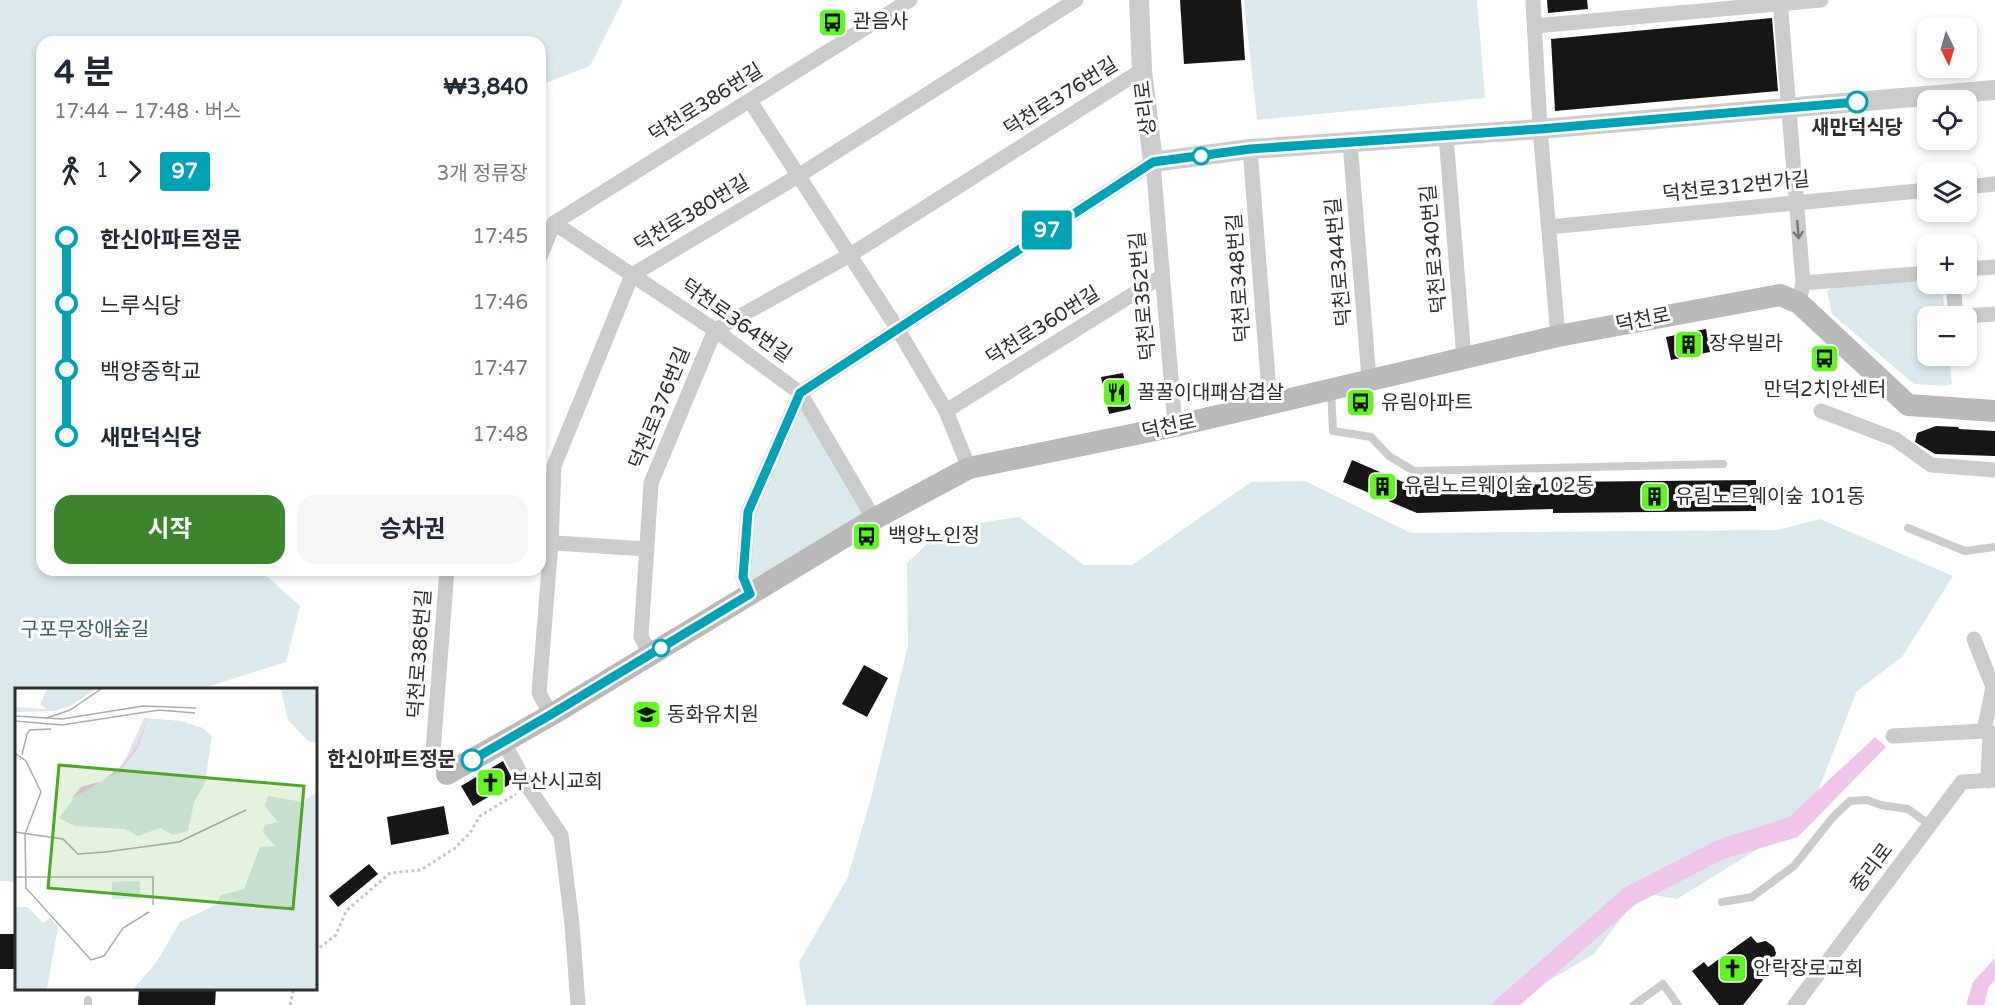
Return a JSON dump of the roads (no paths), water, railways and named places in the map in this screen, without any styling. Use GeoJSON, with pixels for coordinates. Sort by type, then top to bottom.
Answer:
{"type":"FeatureCollection","features":[{"type":"Feature","properties":{"kind":"main road","name":"덕천로"},"geometry":{"type":"LineString","coordinates":[[447,774],[504,743],[874,519],[969,468],[1175,426],[1558,336],[1801,293]]}},
{"type":"Feature","properties":{"kind":"main road"},"geometry":{"type":"LineString","coordinates":[[1801,293],[1908,405],[1995,411]]}},
{"type":"Feature","properties":{"kind":"street","name":"덕천로386번길"},"geometry":{"type":"LineString","coordinates":[[554,223],[910,0]]}},
{"type":"Feature","properties":{"kind":"street","name":"덕천로380번길"},"geometry":{"type":"LineString","coordinates":[[546,534],[554,466],[632,275],[798,176],[1076,0]]}},
{"type":"Feature","properties":{"kind":"street","name":"상리로"},"geometry":{"type":"LineString","coordinates":[[1139,0],[1142,70],[1153,162],[1250,149],[1540,129],[1995,90]]}},
{"type":"Feature","properties":{"kind":"street"},"geometry":{"type":"LineString","coordinates":[[1533,0],[1540,129],[1558,336]]}},
{"type":"Feature","properties":{"kind":"street"},"geometry":{"type":"LineString","coordinates":[[1534,26],[1821,0]]}},
{"type":"Feature","properties":{"kind":"street"},"geometry":{"type":"LineString","coordinates":[[1780,2],[1801,293],[1917,275]]}},
{"type":"Feature","properties":{"kind":"street","name":"덕천로376번길"},"geometry":{"type":"LineString","coordinates":[[651,654],[641,637],[651,483],[715,330],[850,255],[1142,70]]}},
{"type":"Feature","properties":{"kind":"street"},"geometry":{"type":"LineString","coordinates":[[750,101],[897,328],[946,411],[969,468]]}},
{"type":"Feature","properties":{"kind":"street","name":"덕천로340번길"},"geometry":{"type":"LineString","coordinates":[[1446,136],[1464,358]]}},
{"type":"Feature","properties":{"kind":"street","name":"덕천로344번길"},"geometry":{"type":"LineString","coordinates":[[1350,142],[1369,379]]}},
{"type":"Feature","properties":{"kind":"street","name":"덕천로348번길"},"geometry":{"type":"LineString","coordinates":[[1250,149],[1270,404]]}},
{"type":"Feature","properties":{"kind":"street"},"geometry":{"type":"LineString","coordinates":[[750,594],[743,577],[748,512],[800,393],[1153,162]]}},
{"type":"Feature","properties":{"kind":"street","name":"덕천로352번길"},"geometry":{"type":"LineString","coordinates":[[1153,162],[1175,426]]}},
{"type":"Feature","properties":{"kind":"street"},"geometry":{"type":"LineString","coordinates":[[1977,186],[1995,184]]}},
{"type":"Feature","properties":{"kind":"street","name":"덕천로312번가길"},"geometry":{"type":"LineString","coordinates":[[1549,227],[1917,191]]}},
{"type":"Feature","properties":{"kind":"street"},"geometry":{"type":"LineString","coordinates":[[546,242],[554,223]]}},
{"type":"Feature","properties":{"kind":"street","name":"덕천로364번길"},"geometry":{"type":"LineString","coordinates":[[554,223],[715,330],[800,393],[874,519]]}},
{"type":"Feature","properties":{"kind":"street"},"geometry":{"type":"LineString","coordinates":[[1977,268],[1995,267]]}},
{"type":"Feature","properties":{"kind":"street","name":"덕천로360번길"},"geometry":{"type":"LineString","coordinates":[[946,411],[1162,276]]}},
{"type":"Feature","properties":{"kind":"street"},"geometry":{"type":"LineString","coordinates":[[1977,315],[1995,314]]}},
{"type":"Feature","properties":{"kind":"street"},"geometry":{"type":"LineString","coordinates":[[1821,411],[1895,439],[1931,465],[1995,471]]}},
{"type":"Feature","properties":{"kind":"street"},"geometry":{"type":"LineString","coordinates":[[546,543],[646,549]]}},
{"type":"Feature","properties":{"kind":"street","name":"덕천로386번길"},"geometry":{"type":"LineString","coordinates":[[447,576],[433,751],[447,774]]}},
{"type":"Feature","properties":{"kind":"street","name":"덕천로380번길"},"geometry":{"type":"LineString","coordinates":[[544,576],[539,693],[550,715]]}},
{"type":"Feature","properties":{"kind":"street"},"geometry":{"type":"LineString","coordinates":[[1974,639],[1993,687],[1990,733],[1992,780]]}},
{"type":"Feature","properties":{"kind":"street"},"geometry":{"type":"LineString","coordinates":[[1893,736],[1990,733]]}},
{"type":"Feature","properties":{"kind":"street"},"geometry":{"type":"LineString","coordinates":[[504,743],[528,787],[561,835],[572,924],[578,1005]]}},
{"type":"Feature","properties":{"kind":"street","name":"중리로"},"geometry":{"type":"LineString","coordinates":[[1795,1005],[1962,782],[1992,780]]}},
{"type":"Feature","properties":{"kind":"lane"},"geometry":{"type":"LineString","coordinates":[[1330,389],[1333,431],[1371,438],[1389,456],[1414,471],[1723,464]]}},
{"type":"Feature","properties":{"kind":"lane"},"geometry":{"type":"LineString","coordinates":[[1908,528],[1965,551],[1995,547]]}},
{"type":"Feature","properties":{"kind":"lane"},"geometry":{"type":"LineString","coordinates":[[1722,902],[1752,897],[1794,866],[1833,817],[1850,801],[1867,800],[1881,805],[1908,809],[1929,825]]}},
{"type":"Feature","properties":{"kind":"lane"},"geometry":{"type":"LineString","coordinates":[[1634,1005],[1663,984],[1678,1005]]}},
{"type":"Feature","properties":{"kind":"place","name":"관음사"},"geometry":{"type":"Point","coordinates":[832,22]}},
{"type":"Feature","properties":{"kind":"place","name":"새만덕식당"},"geometry":{"type":"Point","coordinates":[1857,102]}},
{"type":"Feature","properties":{"kind":"place","name":"장우빌라"},"geometry":{"type":"Point","coordinates":[1688,344]}},
{"type":"Feature","properties":{"kind":"place","name":"만덕2치안센터"},"geometry":{"type":"Point","coordinates":[1825,359]}},
{"type":"Feature","properties":{"kind":"place","name":"꿀꿀이대패삼겹살"},"geometry":{"type":"Point","coordinates":[1116,393]}},
{"type":"Feature","properties":{"kind":"place","name":"유림아파트"},"geometry":{"type":"Point","coordinates":[1360,403]}},
{"type":"Feature","properties":{"kind":"place","name":"유림노르웨이숲 102동"},"geometry":{"type":"Point","coordinates":[1383,486]}},
{"type":"Feature","properties":{"kind":"place","name":"유림노르웨이숲 101동"},"geometry":{"type":"Point","coordinates":[1654,497]}},
{"type":"Feature","properties":{"kind":"place","name":"백양노인정"},"geometry":{"type":"Point","coordinates":[867,536]}},
{"type":"Feature","properties":{"kind":"place","name":"동화유치원"},"geometry":{"type":"Point","coordinates":[646,715]}},
{"type":"Feature","properties":{"kind":"place","name":"한신아파트정문"},"geometry":{"type":"Point","coordinates":[472,760]}},
{"type":"Feature","properties":{"kind":"place","name":"부산시교회"},"geometry":{"type":"Point","coordinates":[490,782]}},
{"type":"Feature","properties":{"kind":"place","name":"안락장로교회"},"geometry":{"type":"Point","coordinates":[1732,969]}},
{"type":"Feature","properties":{"kind":"park label","name":"구포무장애숲길"},"geometry":{"type":"Point","coordinates":[85,630]}}]}
